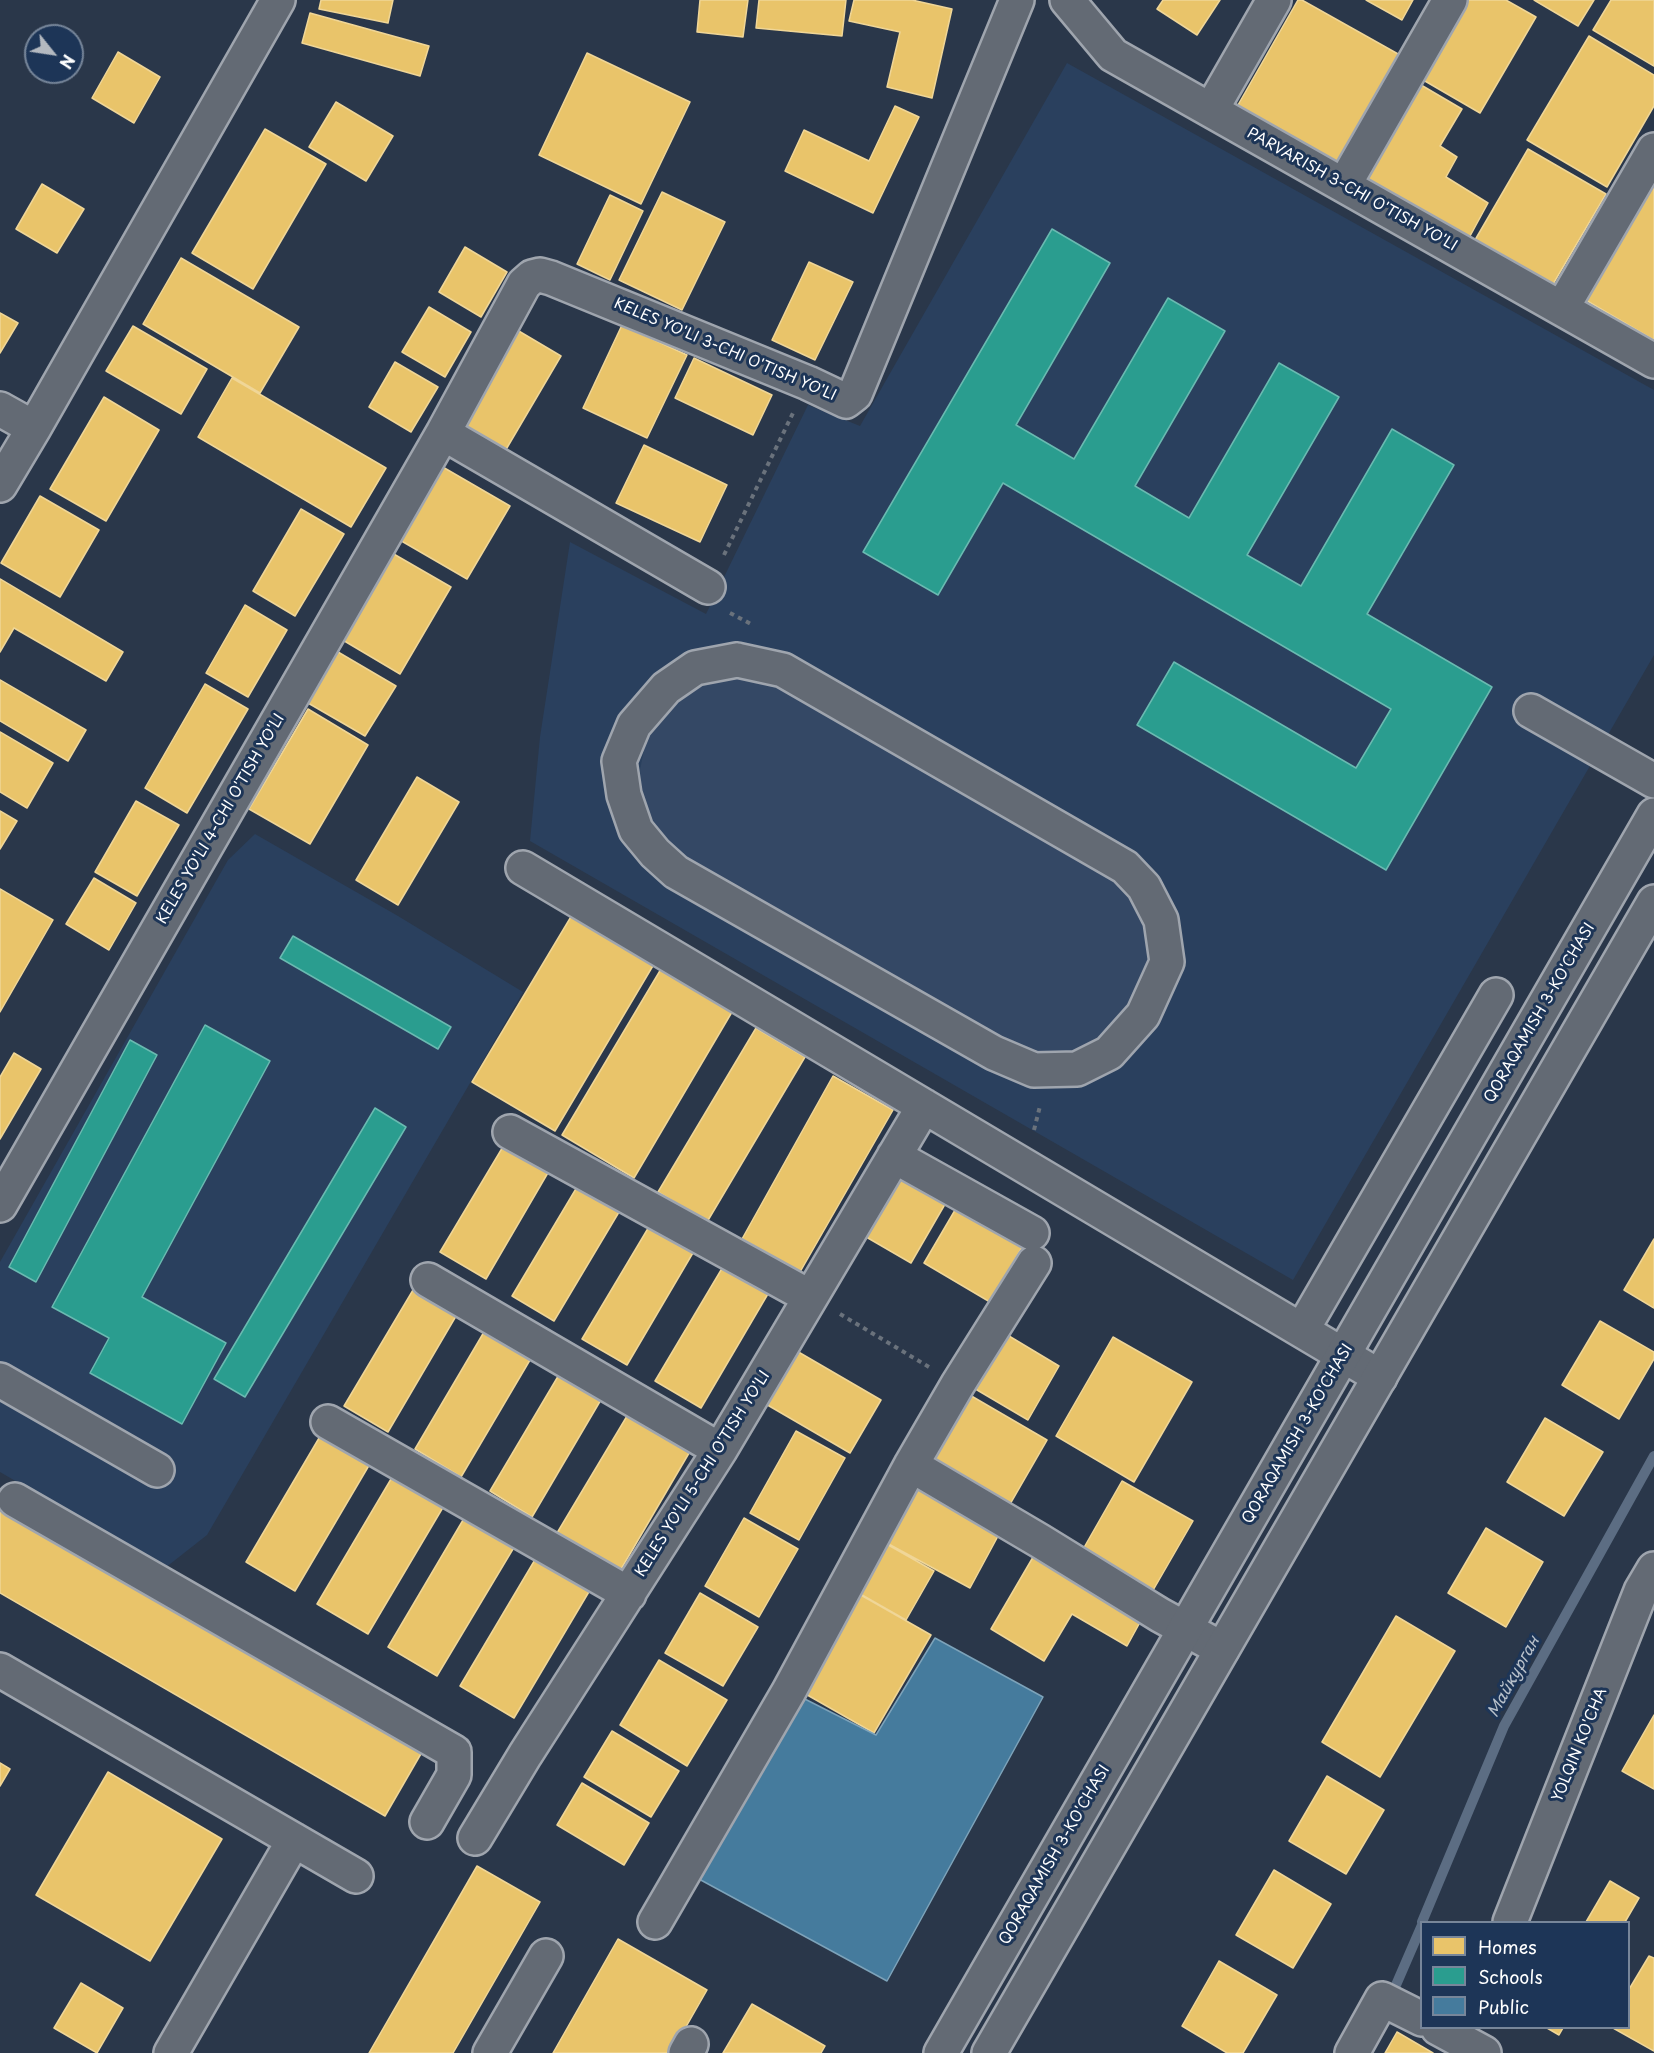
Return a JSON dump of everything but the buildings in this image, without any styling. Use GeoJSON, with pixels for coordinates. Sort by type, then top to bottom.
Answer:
{"type":"FeatureCollection","features":[{"type":"Feature","properties":{"kind":"street"},"geometry":{"type":"LineString","coordinates":[[0,485],[278,0]]}},
{"type":"Feature","properties":{"kind":"street","name":"KELES YO'LI 3-CHI O'TISH YO'LI"},"geometry":{"type":"LineString","coordinates":[[443,433],[524,284],[532,277],[540,275],[808,383],[846,401],[855,394],[1017,0]]}},
{"type":"Feature","properties":{"kind":"street","name":"PARVARISH 3-CHI O'TISH YO'LI"},"geometry":{"type":"LineString","coordinates":[[1067,0],[1113,55],[1654,361]]}},
{"type":"Feature","properties":{"kind":"street"},"geometry":{"type":"LineString","coordinates":[[1211,110],[1274,0]]}},
{"type":"Feature","properties":{"kind":"street"},"geometry":{"type":"LineString","coordinates":[[1344,185],[1450,0]]}},
{"type":"Feature","properties":{"kind":"street"},"geometry":{"type":"LineString","coordinates":[[1562,308],[1654,150]]}},
{"type":"Feature","properties":{"kind":"street"},"geometry":{"type":"LineString","coordinates":[[0,409],[34,428]]}},
{"type":"Feature","properties":{"kind":"street"},"geometry":{"type":"LineString","coordinates":[[443,433],[708,587]]}},
{"type":"Feature","properties":{"kind":"street","name":"KELES YO'LI 4-CHI O'TISH YO'LI"},"geometry":{"type":"LineString","coordinates":[[0,1205],[443,433]]}},
{"type":"Feature","properties":{"kind":"street"},"geometry":{"type":"LineString","coordinates":[[737,660],[783,670],[1125,867],[1144,887],[1161,920],[1167,962],[1143,1015],[1109,1053],[1077,1069],[1034,1070],[994,1053],[676,872],[655,853],[636,830],[624,795],[619,761],[634,725],[666,688],[695,668],[737,660]]}},
{"type":"Feature","properties":{"kind":"street"},"geometry":{"type":"LineString","coordinates":[[1531,711],[1654,781]]}},
{"type":"Feature","properties":{"kind":"street","name":"QORAQAMISH 3-KO'CHASI"},"geometry":{"type":"LineString","coordinates":[[941,2053],[1654,815]]}},
{"type":"Feature","properties":{"kind":"street"},"geometry":{"type":"LineString","coordinates":[[523,868],[1380,1377]]}},
{"type":"Feature","properties":{"kind":"street"},"geometry":{"type":"LineString","coordinates":[[989,2053],[1654,902]]}},
{"type":"Feature","properties":{"kind":"street"},"geometry":{"type":"LineString","coordinates":[[1302,1330],[1496,995]]}},
{"type":"Feature","properties":{"kind":"street","name":"KELES YO'LI 5-CHI O'TISH YO'LI"},"geometry":{"type":"LineString","coordinates":[[475,1838],[525,1755],[720,1450],[924,1106]]}},
{"type":"Feature","properties":{"kind":"street"},"geometry":{"type":"LineString","coordinates":[[510,1132],[810,1297]]}},
{"type":"Feature","properties":{"kind":"street"},"geometry":{"type":"LineString","coordinates":[[656,1923],[789,1690],[911,1465],[1033,1248],[894,1156]]}},
{"type":"Feature","properties":{"kind":"street"},"geometry":{"type":"LineString","coordinates":[[428,1280],[720,1450]]}},
{"type":"Feature","properties":{"kind":"street"},"geometry":{"type":"LineString","coordinates":[[0,1380],[157,1470]]}},
{"type":"Feature","properties":{"kind":"street"},"geometry":{"type":"LineString","coordinates":[[328,1422],[629,1594]]}},
{"type":"Feature","properties":{"kind":"street"},"geometry":{"type":"LineString","coordinates":[[911,1465],[1040,1540],[1160,1615],[1222,1649]]}},
{"type":"Feature","properties":{"kind":"street"},"geometry":{"type":"LineString","coordinates":[[15,1500],[454,1752],[454,1775],[427,1822]]}},
{"type":"Feature","properties":{"kind":"street","name":"YOLQIN KO'CHA"},"geometry":{"type":"LineString","coordinates":[[1511,1921],[1641,1591],[1654,1569]]}},
{"type":"Feature","properties":{"kind":"street"},"geometry":{"type":"LineString","coordinates":[[0,1671],[356,1876]]}},
{"type":"Feature","properties":{"kind":"street"},"geometry":{"type":"LineString","coordinates":[[171,2053],[294,1840]]}},
{"type":"Feature","properties":{"kind":"street"},"geometry":{"type":"LineString","coordinates":[[490,2053],[546,1956]]}},
{"type":"Feature","properties":{"kind":"street"},"geometry":{"type":"LineString","coordinates":[[1352,2053],[1382,1999],[1420,2018]]}},
{"type":"Feature","properties":{"kind":"path"},"geometry":{"type":"LineString","coordinates":[[708,587],[808,383]]}},
{"type":"Feature","properties":{"kind":"path"},"geometry":{"type":"LineString","coordinates":[[1017,1161],[1034,1131],[1040,1105],[1034,1070]]}},
{"type":"Feature","properties":{"kind":"path"},"geometry":{"type":"LineString","coordinates":[[810,1297],[958,1384]]}},
{"type":"Feature","properties":{"kind":"shaded area"},"geometry":{"type":"Polygon","coordinates":[[[1067,63],[1654,390],[1654,655],[1293,1280],[530,841],[540,737],[570,542],[706,614],[808,405],[860,426],[1067,63]]]}},
{"type":"Feature","properties":{"kind":"shaded area"},"geometry":{"type":"Polygon","coordinates":[[[744,676],[774,683],[1116,880],[1134,903],[1146,931],[1149,961],[1142,991],[1105,1038],[1077,1051],[1047,1055],[1018,1051],[677,852],[656,829],[643,801],[640,770],[646,740],[662,713],[684,692],[713,679],[744,676]]]}},
{"type":"Feature","properties":{"kind":"shaded area"},"geometry":{"type":"Polygon","coordinates":[[[255,834],[398,916],[523,992],[207,1535],[165,1568],[0,1472],[0,1262],[228,860],[255,834]]]}},
{"type":"Feature","properties":{"kind":"waterway","name":"Майкурган"},"geometry":{"type":"LineString","coordinates":[[1422,1921],[1504,1726],[1654,1456]]}},
{"type":"Feature","properties":{"kind":"waterway","name":"Майкурган"},"geometry":{"type":"LineString","coordinates":[[1396,1985],[1420,1930]]}}]}
